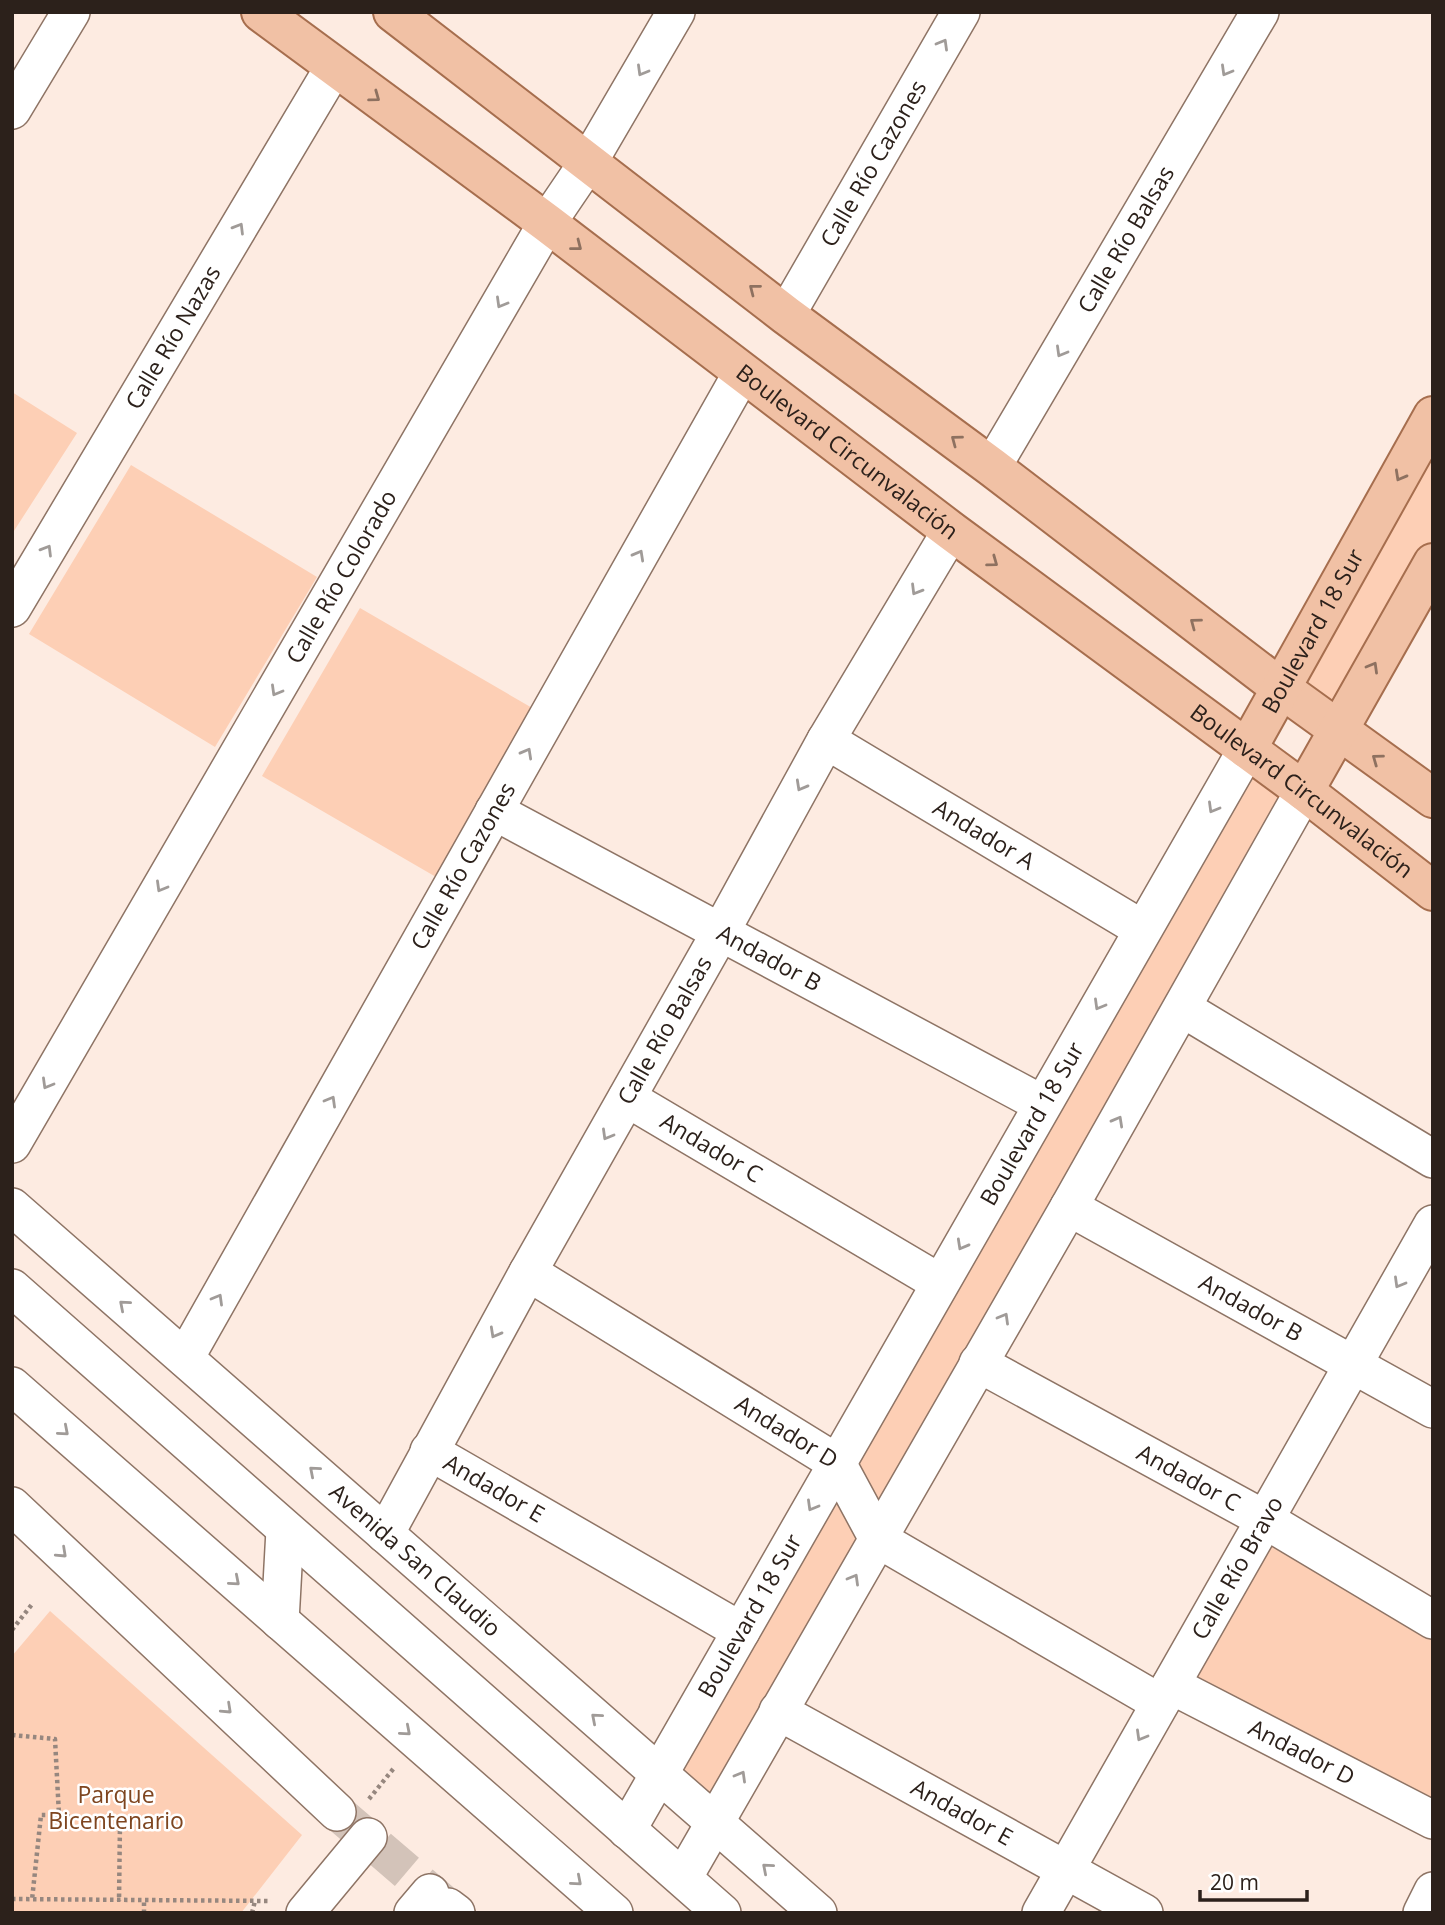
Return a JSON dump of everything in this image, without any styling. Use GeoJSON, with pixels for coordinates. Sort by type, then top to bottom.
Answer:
{"type":"FeatureCollection","features":[{"type":"Feature","properties":{"kind":"main road","name":"Boulevard Circunvalación"},"geometry":{"type":"LineString","coordinates":[[261,12],[547,223],[951,531],[1304,791],[1433,891]]}},
{"type":"Feature","properties":{"kind":"main road"},"geometry":{"type":"LineString","coordinates":[[393,12],[786,315],[992,467],[1282,689],[1433,799]]}},
{"type":"Feature","properties":{"kind":"main road","name":"Boulevard 18 Sur"},"geometry":{"type":"LineString","coordinates":[[1247,749],[1433,416]]}},
{"type":"Feature","properties":{"kind":"main road"},"geometry":{"type":"LineString","coordinates":[[1304,791],[1433,563]]}},
{"type":"Feature","properties":{"kind":"street"},"geometry":{"type":"LineString","coordinates":[[18,89],[71,12]]}},
{"type":"Feature","properties":{"kind":"street","name":"Calle Río Colorado"},"geometry":{"type":"LineString","coordinates":[[12,1144],[547,223],[589,161],[676,12]]}},
{"type":"Feature","properties":{"kind":"street","name":"Calle Río Cazones"},"geometry":{"type":"LineString","coordinates":[[786,315],[961,12]]}},
{"type":"Feature","properties":{"kind":"street","name":"Calle Río Balsas"},"geometry":{"type":"LineString","coordinates":[[992,467],[1260,12]]}},
{"type":"Feature","properties":{"kind":"street","name":"Calle Río Nazas"},"geometry":{"type":"LineString","coordinates":[[12,608],[334,67]]}},
{"type":"Feature","properties":{"kind":"street","name":"Calle Río Cazones"},"geometry":{"type":"LineString","coordinates":[[185,1358],[742,373]]}},
{"type":"Feature","properties":{"kind":"street","name":"Calle Río Balsas"},"geometry":{"type":"LineString","coordinates":[[385,1534],[528,1272],[826,740],[951,531]]}},
{"type":"Feature","properties":{"kind":"street","name":"Andador A"},"geometry":{"type":"LineString","coordinates":[[826,740],[1142,929]]}},
{"type":"Feature","properties":{"kind":"street","name":"Boulevard 18 Sur"},"geometry":{"type":"LineString","coordinates":[[627,1830],[1247,749]]}},
{"type":"Feature","properties":{"kind":"street"},"geometry":{"type":"LineString","coordinates":[[683,1878],[1069,1207],[1304,791]]}},
{"type":"Feature","properties":{"kind":"street","name":"Andador B"},"geometry":{"type":"LineString","coordinates":[[494,811],[1042,1104]]}},
{"type":"Feature","properties":{"kind":"street"},"geometry":{"type":"LineString","coordinates":[[1182,1007],[1433,1159]]}},
{"type":"Feature","properties":{"kind":"street","name":"Andador C"},"geometry":{"type":"LineString","coordinates":[[627,1098],[940,1283]]}},
{"type":"Feature","properties":{"kind":"street","name":"Avenida San Claudio"},"geometry":{"type":"LineString","coordinates":[[12,1206],[818,1913]]}},
{"type":"Feature","properties":{"kind":"street","name":"Andador B"},"geometry":{"type":"LineString","coordinates":[[1069,1207],[1433,1409]]}},
{"type":"Feature","properties":{"kind":"street","name":"Calle Río Bravo"},"geometry":{"type":"LineString","coordinates":[[1041,1913],[1433,1224]]}},
{"type":"Feature","properties":{"kind":"street","name":"Andador D"},"geometry":{"type":"LineString","coordinates":[[528,1272],[837,1463],[877,1539],[1165,1694],[1433,1821]]}},
{"type":"Feature","properties":{"kind":"street"},"geometry":{"type":"LineString","coordinates":[[12,1288],[722,1913]]}},
{"type":"Feature","properties":{"kind":"street","name":"Andador C"},"geometry":{"type":"LineString","coordinates":[[978,1363],[1264,1519],[1433,1620]]}},
{"type":"Feature","properties":{"kind":"street"},"geometry":{"type":"LineString","coordinates":[[12,1386],[614,1913]]}},
{"type":"Feature","properties":{"kind":"street","name":"Andador E"},"geometry":{"type":"LineString","coordinates":[[429,1451],[741,1630]]}},
{"type":"Feature","properties":{"kind":"street"},"geometry":{"type":"LineString","coordinates":[[12,1506],[337,1812]]}},
{"type":"Feature","properties":{"kind":"street"},"geometry":{"type":"LineString","coordinates":[[280,1621],[285,1530]]}},
{"type":"Feature","properties":{"kind":"street","name":"Andador E"},"geometry":{"type":"LineString","coordinates":[[778,1711],[1144,1913]]}},
{"type":"Feature","properties":{"kind":"street"},"geometry":{"type":"LineString","coordinates":[[292,1907],[369,1837]]}},
{"type":"Feature","properties":{"kind":"street"},"geometry":{"type":"LineString","coordinates":[[1422,1913],[1433,1891]]}},
{"type":"Feature","properties":{"kind":"path"},"geometry":{"type":"LineString","coordinates":[[12,1630],[33,1603]]}},
{"type":"Feature","properties":{"kind":"path"},"geometry":{"type":"LineString","coordinates":[[12,1735],[55,1739],[58,1815]]}},
{"type":"Feature","properties":{"kind":"path"},"geometry":{"type":"LineString","coordinates":[[33,1900],[41,1815],[58,1815],[120,1822],[119,1901]]}},
{"type":"Feature","properties":{"kind":"path"},"geometry":{"type":"LineString","coordinates":[[12,1899],[255,1901],[292,1907]]}},
{"type":"Feature","properties":{"kind":"path"},"geometry":{"type":"LineString","coordinates":[[144,1901],[144,1913]]}},
{"type":"Feature","properties":{"kind":"path"},"geometry":{"type":"LineString","coordinates":[[252,1913],[255,1901]]}},
{"type":"Feature","properties":{"kind":"green space"},"geometry":{"type":"Polygon","coordinates":[[[12,392],[77,433],[12,534],[12,392]]]}},
{"type":"Feature","properties":{"kind":"green space"},"geometry":{"type":"Polygon","coordinates":[[[1433,413],[1433,568],[1347,720],[1287,676],[1433,413]]]}},
{"type":"Feature","properties":{"kind":"green space"},"geometry":{"type":"Polygon","coordinates":[[[131,465],[317,577],[215,747],[29,634],[131,465]]]}},
{"type":"Feature","properties":{"kind":"green space"},"geometry":{"type":"Polygon","coordinates":[[[360,608],[534,709],[436,877],[262,776],[360,608]]]}},
{"type":"Feature","properties":{"kind":"green space"},"geometry":{"type":"Polygon","coordinates":[[[1240,756],[1302,800],[715,1822],[659,1774],[1240,756]]]}},
{"type":"Feature","properties":{"kind":"green space"},"geometry":{"type":"Polygon","coordinates":[[[1272,1538],[1433,1628],[1433,1818],[1189,1685],[1272,1538]]]}},
{"type":"Feature","properties":{"kind":"green space","name":"Parque Bicentenario"},"geometry":{"type":"Polygon","coordinates":[[[50,1611],[302,1835],[241,1913],[12,1913],[12,1656],[50,1611]]]}},
{"type":"Feature","properties":{"kind":"tunnel"},"geometry":{"type":"LineString","coordinates":[[337,1812],[448,1907]]}}]}
